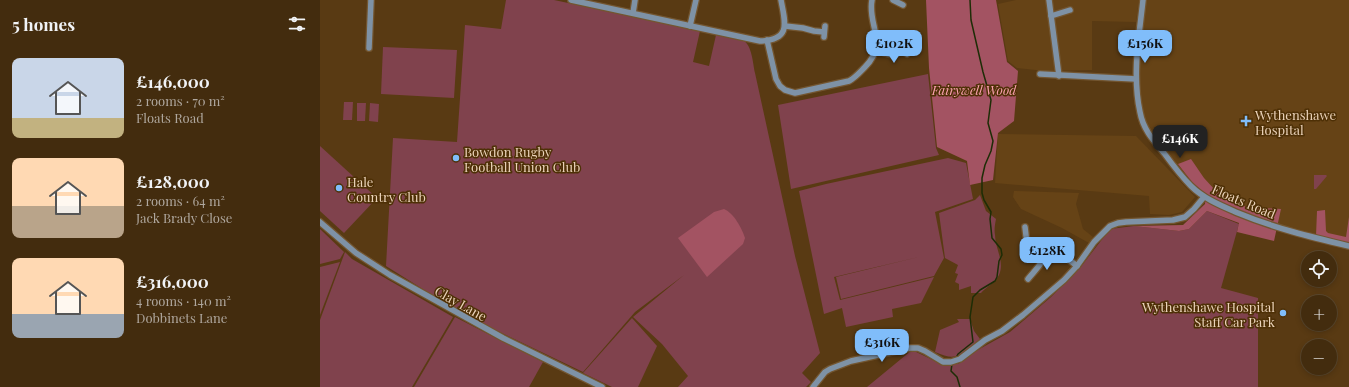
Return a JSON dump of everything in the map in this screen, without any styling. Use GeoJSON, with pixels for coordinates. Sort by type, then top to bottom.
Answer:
{"type":"FeatureCollection","features":[{"type":"Feature","properties":{"kind":"street"},"geometry":{"type":"LineString","coordinates":[[369,48],[371,0]]}},
{"type":"Feature","properties":{"kind":"street"},"geometry":{"type":"LineString","coordinates":[[571,0],[753,40],[767,40],[779,35],[785,26],[781,0]]}},
{"type":"Feature","properties":{"kind":"street"},"geometry":{"type":"LineString","coordinates":[[632,13],[635,0]]}},
{"type":"Feature","properties":{"kind":"street"},"geometry":{"type":"LineString","coordinates":[[690,26],[696,0]]}},
{"type":"Feature","properties":{"kind":"street"},"geometry":{"type":"LineString","coordinates":[[767,40],[777,81],[783,89],[791,92],[850,81],[869,64],[876,50],[877,40],[872,0]]}},
{"type":"Feature","properties":{"kind":"street"},"geometry":{"type":"LineString","coordinates":[[893,0],[901,3]]}},
{"type":"Feature","properties":{"kind":"street"},"geometry":{"type":"LineString","coordinates":[[1050,0],[1059,76]]}},
{"type":"Feature","properties":{"kind":"street","name":"Floats Road"},"geometry":{"type":"LineString","coordinates":[[1143,0],[1135,71],[1140,112],[1146,130],[1151,138],[1191,186],[1204,197],[1225,208],[1257,221],[1349,246]]}},
{"type":"Feature","properties":{"kind":"street"},"geometry":{"type":"LineString","coordinates":[[1051,16],[1070,10]]}},
{"type":"Feature","properties":{"kind":"street"},"geometry":{"type":"LineString","coordinates":[[785,26],[814,31],[825,31]]}},
{"type":"Feature","properties":{"kind":"street"},"geometry":{"type":"LineString","coordinates":[[876,50],[892,55],[904,48],[907,54]]}},
{"type":"Feature","properties":{"kind":"street"},"geometry":{"type":"LineString","coordinates":[[1040,74],[1136,79]]}},
{"type":"Feature","properties":{"kind":"street"},"geometry":{"type":"LineString","coordinates":[[813,387],[830,368],[851,361],[910,348],[925,351],[943,362],[951,362],[960,359],[985,340],[1002,331],[1023,316],[1064,280],[1077,266],[1094,242],[1110,226],[1126,222],[1174,220],[1185,218],[1204,197]]}},
{"type":"Feature","properties":{"kind":"street","name":"Clay Lane"},"geometry":{"type":"LineString","coordinates":[[320,222],[356,254],[390,275],[503,338],[602,387]]}},
{"type":"Feature","properties":{"kind":"street"},"geometry":{"type":"LineString","coordinates":[[1025,227],[1028,244],[1031,248],[1036,251],[1063,255],[1077,266]]}},
{"type":"Feature","properties":{"kind":"street"},"geometry":{"type":"LineString","coordinates":[[1028,279],[1044,260],[1045,252]]}},
{"type":"Feature","properties":{"kind":"shaded area"},"geometry":{"type":"Polygon","coordinates":[[[506,0],[554,0],[700,31],[693,62],[709,66],[716,35],[747,43],[752,56],[795,256],[820,353],[802,373],[811,382],[806,387],[678,387],[688,376],[662,344],[633,317],[684,275],[635,312],[583,372],[477,321],[386,266],[393,138],[457,142],[465,25],[501,29],[506,0]]]}},
{"type":"Feature","properties":{"kind":"shaded area"},"geometry":{"type":"Polygon","coordinates":[[[1016,0],[1139,0],[1136,22],[1092,21],[1092,70],[1045,71],[1017,68],[1008,61],[998,4],[1016,0]]]}},
{"type":"Feature","properties":{"kind":"shaded area","name":"Wythenshawe Hospital"},"geometry":{"type":"Polygon","coordinates":[[[1143,0],[1349,0],[1349,246],[1311,237],[1225,208],[1191,186],[1146,130],[1135,71],[1143,0]]]}},
{"type":"Feature","properties":{"kind":"shaded area"},"geometry":{"type":"Polygon","coordinates":[[[383,47],[457,50],[454,98],[381,94],[383,47]]]}},
{"type":"Feature","properties":{"kind":"shaded area"},"geometry":{"type":"Polygon","coordinates":[[[928,74],[936,148],[939,155],[791,189],[778,105],[928,74]]]}},
{"type":"Feature","properties":{"kind":"shaded area"},"geometry":{"type":"Polygon","coordinates":[[[344,102],[353,102],[352,120],[343,120],[344,102]]]}},
{"type":"Feature","properties":{"kind":"shaded area"},"geometry":{"type":"Polygon","coordinates":[[[357,103],[366,103],[365,121],[357,121],[357,103]]]}},
{"type":"Feature","properties":{"kind":"shaded area"},"geometry":{"type":"Polygon","coordinates":[[[370,103],[379,104],[378,122],[369,121],[370,103]]]}},
{"type":"Feature","properties":{"kind":"shaded area"},"geometry":{"type":"Polygon","coordinates":[[[998,134],[1136,136],[1195,197],[1182,212],[1169,215],[1150,214],[1149,196],[995,183],[998,134]]]}},
{"type":"Feature","properties":{"kind":"shaded area"},"geometry":{"type":"Polygon","coordinates":[[[320,146],[377,198],[344,233],[320,211],[320,146]]]}},
{"type":"Feature","properties":{"kind":"shaded area"},"geometry":{"type":"Polygon","coordinates":[[[948,158],[966,163],[973,199],[935,212],[944,258],[934,276],[841,299],[836,277],[923,256],[834,277],[840,300],[934,277],[921,303],[892,309],[893,317],[846,327],[842,308],[824,314],[799,191],[948,158]]]}},
{"type":"Feature","properties":{"kind":"shaded area"},"geometry":{"type":"Polygon","coordinates":[[[1314,175],[1327,176],[1316,189],[1314,189],[1314,175]]]}},
{"type":"Feature","properties":{"kind":"shaded area"},"geometry":{"type":"Polygon","coordinates":[[[1014,191],[1079,193],[1076,204],[1083,229],[1093,237],[1089,243],[1062,228],[1021,209],[1013,197],[1014,191]]]}},
{"type":"Feature","properties":{"kind":"shaded area"},"geometry":{"type":"Polygon","coordinates":[[[980,195],[986,211],[996,219],[995,240],[1001,270],[996,280],[981,293],[971,293],[971,286],[959,290],[959,284],[955,282],[958,274],[955,273],[958,265],[945,258],[939,213],[975,200],[980,195]]]}},
{"type":"Feature","properties":{"kind":"shaded area"},"geometry":{"type":"Polygon","coordinates":[[[1207,211],[1239,224],[1221,288],[1258,298],[1258,387],[867,387],[912,350],[939,363],[958,364],[976,351],[1010,332],[1051,297],[1080,268],[1110,229],[1134,226],[1179,231],[1189,229],[1207,211]]]}},
{"type":"Feature","properties":{"kind":"shaded area"},"geometry":{"type":"Polygon","coordinates":[[[320,229],[344,252],[340,259],[320,264],[320,229]]]}},
{"type":"Feature","properties":{"kind":"shaded area"},"geometry":{"type":"Polygon","coordinates":[[[345,252],[352,259],[453,317],[412,387],[320,387],[320,320],[345,252]]]}},
{"type":"Feature","properties":{"kind":"shaded area"},"geometry":{"type":"Polygon","coordinates":[[[340,262],[320,315],[320,267],[340,262]]]}},
{"type":"Feature","properties":{"kind":"shaded area"},"geometry":{"type":"Polygon","coordinates":[[[455,317],[543,362],[529,387],[414,387],[455,317]]]}},
{"type":"Feature","properties":{"kind":"shaded area"},"geometry":{"type":"Polygon","coordinates":[[[632,318],[657,346],[638,387],[612,387],[583,373],[632,318]]]}},
{"type":"Feature","properties":{"kind":"shaded area"},"geometry":{"type":"Polygon","coordinates":[[[957,319],[970,319],[974,331],[980,339],[960,355],[950,357],[935,352],[940,330],[959,322],[957,319]]]}},
{"type":"Feature","properties":{"kind":"green space","name":"Fairywell Wood"},"geometry":{"type":"Polygon","coordinates":[[[926,0],[996,0],[1007,62],[1018,71],[1014,121],[998,133],[993,180],[970,185],[967,161],[937,147],[929,68],[926,0]]]}},
{"type":"Feature","properties":{"kind":"green space"},"geometry":{"type":"Polygon","coordinates":[[[1191,159],[1204,178],[1215,190],[1246,207],[1281,209],[1274,241],[1237,232],[1239,223],[1207,211],[1189,229],[1179,231],[1134,226],[1183,225],[1205,204],[1206,194],[1192,182],[1178,164],[1191,159]]]}},
{"type":"Feature","properties":{"kind":"green space"},"geometry":{"type":"Polygon","coordinates":[[[724,209],[731,214],[740,226],[745,238],[743,244],[707,277],[678,238],[714,212],[724,209]]]}},
{"type":"Feature","properties":{"kind":"green space"},"geometry":{"type":"Polygon","coordinates":[[[1325,210],[1326,231],[1328,233],[1346,237],[1349,217],[1349,243],[1316,236],[1317,211],[1325,210]]]}},
{"type":"Feature","properties":{"kind":"waterway"},"geometry":{"type":"LineString","coordinates":[[956,358],[958,354],[973,342],[970,317],[973,297],[980,290],[995,281],[999,261],[1002,255],[1001,249],[992,238],[990,219],[991,212],[982,193],[982,178],[993,141],[988,123],[991,100],[971,20],[970,0]]}},
{"type":"Feature","properties":{"kind":"waterway"},"geometry":{"type":"LineString","coordinates":[[952,364],[951,371],[957,377],[960,387]]}},
{"type":"Feature","properties":{"kind":"place","name":"Wythenshawe Hospital"},"geometry":{"type":"Point","coordinates":[1246,121]}},
{"type":"Feature","properties":{"kind":"place","name":"Bowdon Rugby Football Union Club"},"geometry":{"type":"Point","coordinates":[456,158]}},
{"type":"Feature","properties":{"kind":"place","name":"Hale Country Club"},"geometry":{"type":"Point","coordinates":[339,188]}},
{"type":"Feature","properties":{"kind":"place","name":"Wythenshawe Hospital Staff Car Park"},"geometry":{"type":"Point","coordinates":[1283,313]}}]}
